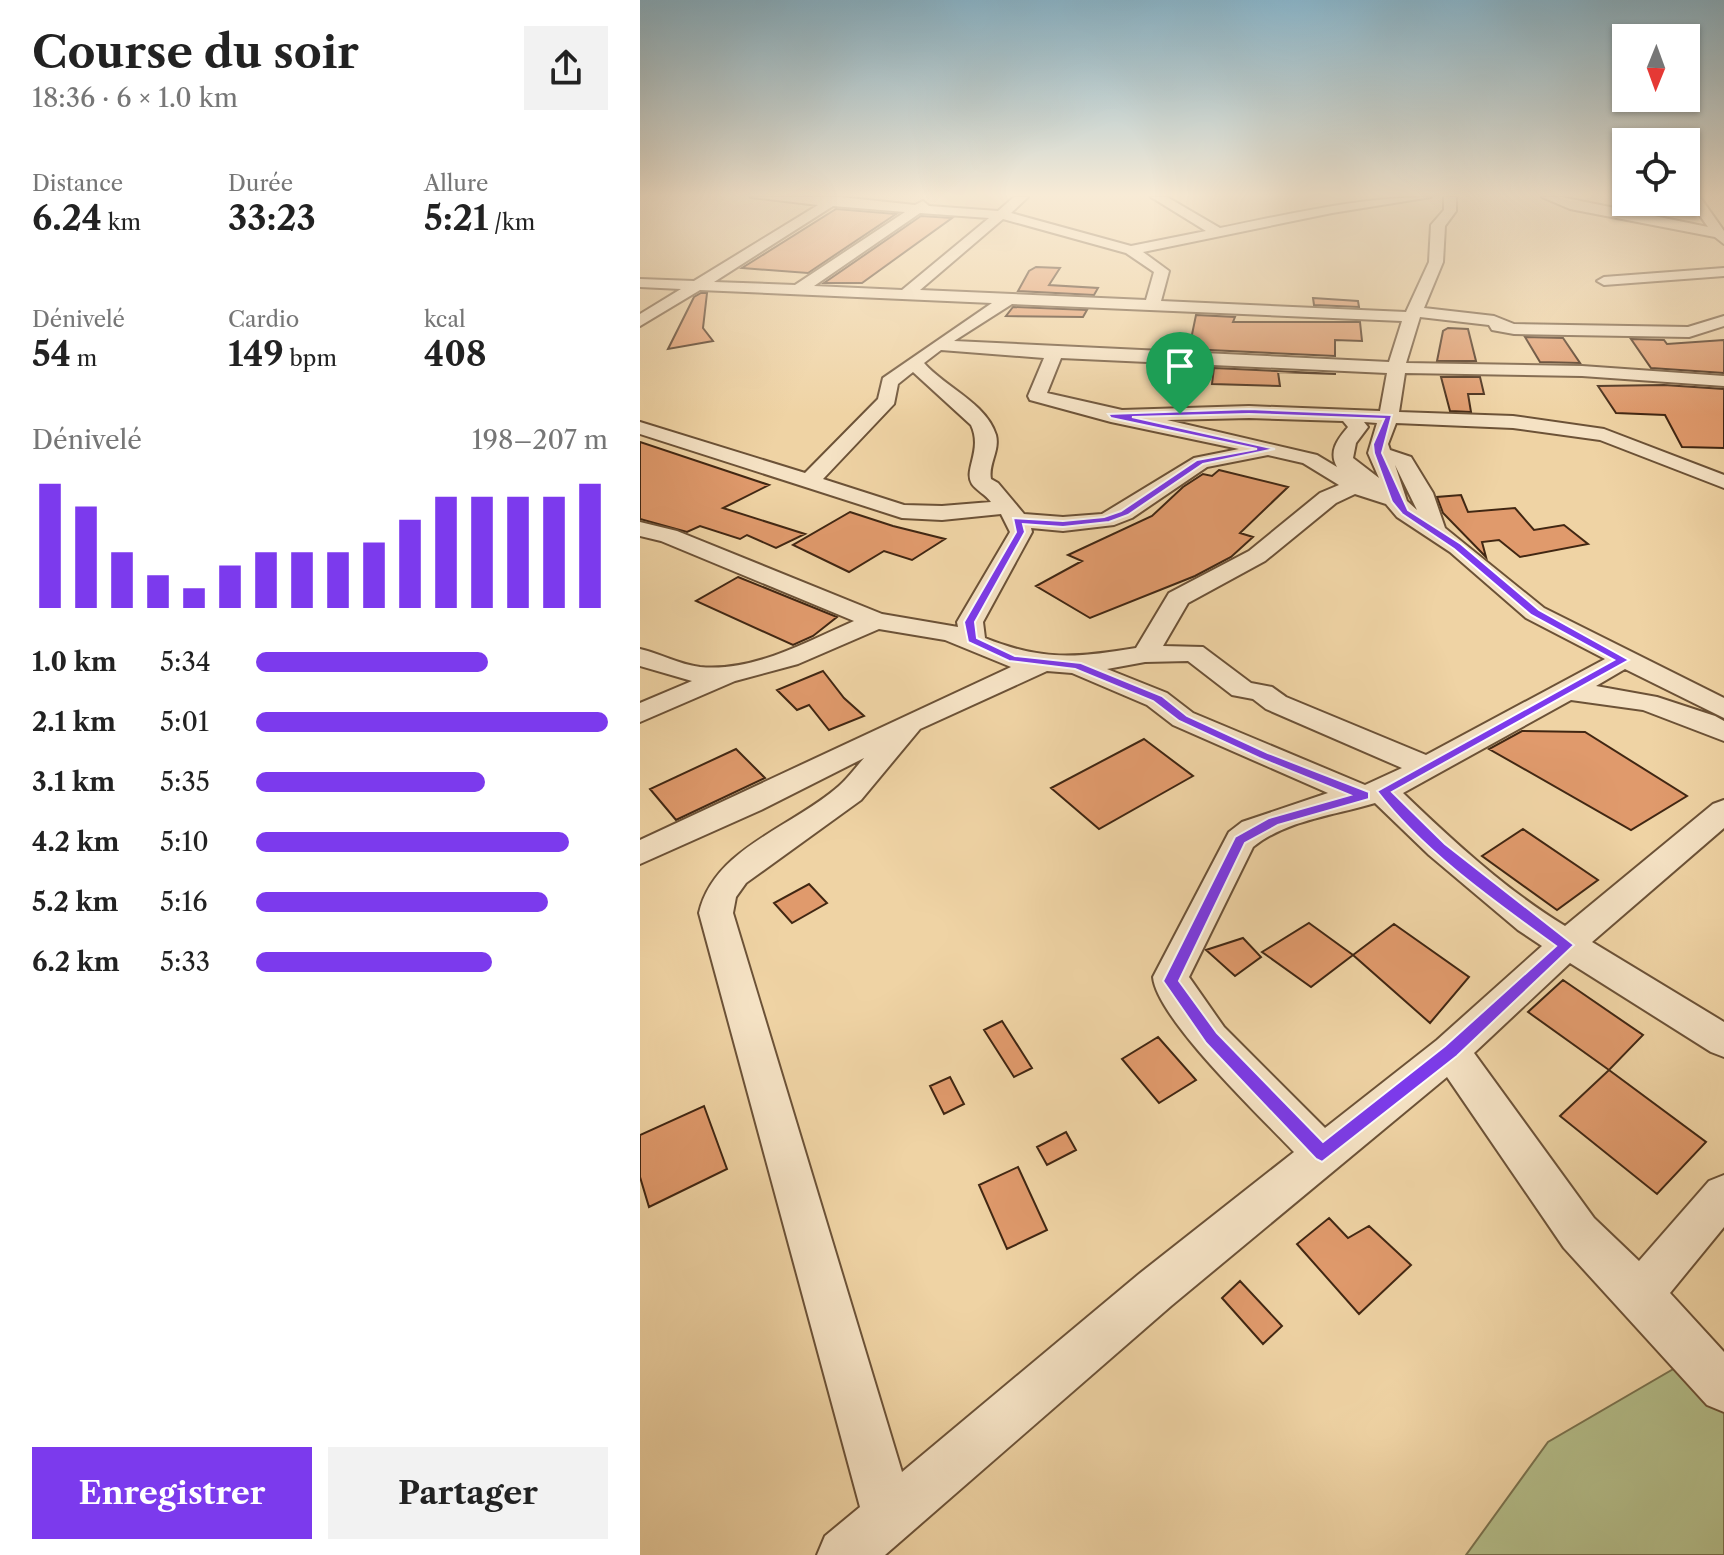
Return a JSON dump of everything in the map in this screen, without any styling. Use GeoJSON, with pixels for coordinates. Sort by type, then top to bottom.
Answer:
{"type":"FeatureCollection","features":[{"type":"Feature","properties":{"kind":"street"},"geometry":{"type":"LineString","coordinates":[[640,321],[726,270]]}},
{"type":"Feature","properties":{"kind":"street"},"geometry":{"type":"LineString","coordinates":[[799,289],[828,270]]}},
{"type":"Feature","properties":{"kind":"street"},"geometry":{"type":"LineString","coordinates":[[904,296],[936,270]]}},
{"type":"Feature","properties":{"kind":"street"},"geometry":{"type":"LineString","coordinates":[[1152,305],[1160,270]]}},
{"type":"Feature","properties":{"kind":"street"},"geometry":{"type":"LineString","coordinates":[[1397,502],[1378,453],[1378,444],[1389,417],[1395,368],[1412,314],[1433,270]]}},
{"type":"Feature","properties":{"kind":"street"},"geometry":{"type":"LineString","coordinates":[[1604,281],[1724,272]]}},
{"type":"Feature","properties":{"kind":"street"},"geometry":{"type":"LineString","coordinates":[[640,283],[1412,314],[1494,321],[1498,327],[1514,329],[1694,338],[1724,333]]}},
{"type":"Feature","properties":{"kind":"street"},"geometry":{"type":"LineString","coordinates":[[809,481],[887,400],[889,382],[937,345],[1007,300]]}},
{"type":"Feature","properties":{"kind":"street"},"geometry":{"type":"LineString","coordinates":[[1694,338],[1724,321]]}},
{"type":"Feature","properties":{"kind":"street"},"geometry":{"type":"LineString","coordinates":[[937,345],[1054,354],[1108,353],[1395,368],[1582,371],[1723,381]]}},
{"type":"Feature","properties":{"kind":"street"},"geometry":{"type":"LineString","coordinates":[[1054,354],[1037,396],[1111,416],[1270,449],[1325,465],[1355,486],[1397,502]]}},
{"type":"Feature","properties":{"kind":"street"},"geometry":{"type":"LineString","coordinates":[[914,363],[929,382],[985,424],[987,458],[979,471],[981,482],[991,487],[1021,532],[970,622],[972,640]]}},
{"type":"Feature","properties":{"kind":"street"},"geometry":{"type":"LineString","coordinates":[[1713,363],[1723,381]]}},
{"type":"Feature","properties":{"kind":"street"},"geometry":{"type":"LineString","coordinates":[[1111,416],[1249,412],[1513,422],[1584,430],[1724,482]]}},
{"type":"Feature","properties":{"kind":"street"},"geometry":{"type":"LineString","coordinates":[[1348,415],[1358,427],[1346,442],[1345,463],[1397,502],[1405,512],[1434,530],[1535,613],[1711,710],[1724,732]]}},
{"type":"Feature","properties":{"kind":"street"},"geometry":{"type":"LineString","coordinates":[[640,428],[902,511],[1010,514],[1063,524],[1106,520],[1124,513],[1201,462],[1270,449]]}},
{"type":"Feature","properties":{"kind":"street"},"geometry":{"type":"LineString","coordinates":[[1378,453],[1404,461],[1422,493],[1434,530]]}},
{"type":"Feature","properties":{"kind":"street"},"geometry":{"type":"LineString","coordinates":[[1145,654],[1178,598],[1257,556],[1328,498],[1355,486]]}},
{"type":"Feature","properties":{"kind":"street"},"geometry":{"type":"LineString","coordinates":[[640,529],[669,536],[876,621],[951,633],[1013,659],[1048,660],[1077,666],[1157,699],[1183,719],[1264,755],[1374,793],[1493,892],[1566,945],[1724,1041]]}},
{"type":"Feature","properties":{"kind":"street"},"geometry":{"type":"LineString","coordinates":[[640,713],[726,677],[750,673],[876,621]]}},
{"type":"Feature","properties":{"kind":"street"},"geometry":{"type":"LineString","coordinates":[[1077,666],[1145,654],[1194,653],[1242,689],[1262,693],[1276,703],[1427,767]]}},
{"type":"Feature","properties":{"kind":"street"},"geometry":{"type":"LineString","coordinates":[[640,657],[667,671],[726,677]]}},
{"type":"Feature","properties":{"kind":"street"},"geometry":{"type":"LineString","coordinates":[[645,845],[750,803],[911,722],[1048,660]]}},
{"type":"Feature","properties":{"kind":"street"},"geometry":{"type":"LineString","coordinates":[[1322,1153],[1211,1038],[1171,981],[1240,840],[1274,822],[1374,793],[1623,660]]}},
{"type":"Feature","properties":{"kind":"street"},"geometry":{"type":"LineString","coordinates":[[1566,691],[1618,694],[1711,710]]}},
{"type":"Feature","properties":{"kind":"street"},"geometry":{"type":"LineString","coordinates":[[889,1516],[716,913],[720,894],[734,875],[850,793],[911,722]]}},
{"type":"Feature","properties":{"kind":"street"},"geometry":{"type":"LineString","coordinates":[[844,1555],[1322,1153],[1451,1051],[1566,945],[1724,811]]}},
{"type":"Feature","properties":{"kind":"street"},"geometry":{"type":"LineString","coordinates":[[1451,1051],[1579,1233],[1640,1294],[1724,1388]]}},
{"type":"Feature","properties":{"kind":"street"},"geometry":{"type":"LineString","coordinates":[[1640,1294],[1724,1195]]}},
{"type":"Feature","properties":{"kind":"green space"},"geometry":{"type":"Polygon","coordinates":[[[1682,1364],[1724,1410],[1724,1555],[1466,1555],[1548,1442],[1682,1364]]]}},
{"type":"Feature","properties":{"kind":"building"},"geometry":{"type":"Polygon","coordinates":[[[763,270],[813,270],[808,273],[763,270]]]}},
{"type":"Feature","properties":{"kind":"building"},"geometry":{"type":"Polygon","coordinates":[[[843,270],[881,270],[862,283],[824,283],[843,270]]]}},
{"type":"Feature","properties":{"kind":"building"},"geometry":{"type":"Polygon","coordinates":[[[1059,270],[1049,285],[1098,288],[1094,295],[1018,291],[1029,271],[1059,270]]]}},
{"type":"Feature","properties":{"kind":"building"},"geometry":{"type":"Polygon","coordinates":[[[707,293],[703,328],[713,341],[668,349],[694,297],[707,293]]]}},
{"type":"Feature","properties":{"kind":"building"},"geometry":{"type":"Polygon","coordinates":[[[1313,298],[1358,301],[1359,307],[1314,305],[1313,298]]]}},
{"type":"Feature","properties":{"kind":"building"},"geometry":{"type":"Polygon","coordinates":[[[1013,307],[1087,310],[1083,317],[1006,316],[1013,307]]]}},
{"type":"Feature","properties":{"kind":"building"},"geometry":{"type":"Polygon","coordinates":[[[1196,315],[1235,317],[1233,322],[1360,322],[1362,341],[1335,340],[1335,356],[1189,349],[1196,315]]]}},
{"type":"Feature","properties":{"kind":"building"},"geometry":{"type":"Polygon","coordinates":[[[1448,328],[1468,329],[1476,361],[1437,361],[1443,331],[1448,328]]]}},
{"type":"Feature","properties":{"kind":"building"},"geometry":{"type":"Polygon","coordinates":[[[1525,337],[1563,338],[1580,363],[1540,362],[1525,337]]]}},
{"type":"Feature","properties":{"kind":"building"},"geometry":{"type":"Polygon","coordinates":[[[1631,339],[1664,340],[1667,344],[1724,340],[1724,373],[1651,368],[1631,339]]]}},
{"type":"Feature","properties":{"kind":"building"},"geometry":{"type":"Polygon","coordinates":[[[1214,368],[1336,374],[1278,372],[1280,386],[1212,384],[1214,368]]]}},
{"type":"Feature","properties":{"kind":"building"},"geometry":{"type":"Polygon","coordinates":[[[1441,377],[1480,377],[1484,394],[1468,394],[1471,412],[1450,411],[1441,377]]]}},
{"type":"Feature","properties":{"kind":"building"},"geometry":{"type":"Polygon","coordinates":[[[1664,385],[1724,389],[1724,448],[1682,447],[1665,415],[1616,413],[1598,386],[1664,385]]]}},
{"type":"Feature","properties":{"kind":"building"},"geometry":{"type":"Polygon","coordinates":[[[640,442],[769,485],[723,508],[805,534],[776,548],[747,535],[740,539],[700,526],[687,532],[640,519],[640,442]]]}},
{"type":"Feature","properties":{"kind":"building"},"geometry":{"type":"Polygon","coordinates":[[[1219,470],[1288,487],[1240,533],[1253,537],[1231,557],[1195,576],[1090,618],[1036,586],[1082,561],[1068,555],[1152,516],[1183,487],[1203,474],[1212,476],[1219,470]]]}},
{"type":"Feature","properties":{"kind":"building"},"geometry":{"type":"Polygon","coordinates":[[[1461,495],[1468,512],[1515,508],[1534,530],[1564,525],[1588,544],[1520,557],[1499,540],[1482,542],[1486,557],[1443,513],[1437,497],[1461,495]]]}},
{"type":"Feature","properties":{"kind":"building"},"geometry":{"type":"Polygon","coordinates":[[[850,512],[945,539],[912,560],[884,551],[849,572],[793,545],[850,512]]]}},
{"type":"Feature","properties":{"kind":"building"},"geometry":{"type":"Polygon","coordinates":[[[738,577],[837,617],[813,636],[793,645],[696,601],[738,577]]]}},
{"type":"Feature","properties":{"kind":"building"},"geometry":{"type":"Polygon","coordinates":[[[823,671],[844,698],[864,716],[829,730],[809,705],[797,710],[777,690],[823,671]]]}},
{"type":"Feature","properties":{"kind":"building"},"geometry":{"type":"Polygon","coordinates":[[[1522,731],[1585,732],[1687,796],[1631,830],[1489,749],[1522,731]]]}},
{"type":"Feature","properties":{"kind":"building"},"geometry":{"type":"Polygon","coordinates":[[[1144,739],[1193,776],[1099,829],[1051,788],[1144,739]]]}},
{"type":"Feature","properties":{"kind":"building"},"geometry":{"type":"Polygon","coordinates":[[[736,749],[765,778],[676,820],[650,789],[736,749]]]}},
{"type":"Feature","properties":{"kind":"building"},"geometry":{"type":"Polygon","coordinates":[[[1523,829],[1598,880],[1557,910],[1482,856],[1523,829]]]}},
{"type":"Feature","properties":{"kind":"building"},"geometry":{"type":"Polygon","coordinates":[[[809,884],[827,903],[792,923],[774,903],[809,884]]]}},
{"type":"Feature","properties":{"kind":"building"},"geometry":{"type":"Polygon","coordinates":[[[1309,923],[1353,955],[1311,987],[1262,952],[1309,923]]]}},
{"type":"Feature","properties":{"kind":"building"},"geometry":{"type":"Polygon","coordinates":[[[1394,924],[1469,977],[1430,1023],[1353,955],[1394,924]]]}},
{"type":"Feature","properties":{"kind":"building"},"geometry":{"type":"Polygon","coordinates":[[[1243,938],[1261,957],[1235,976],[1206,950],[1243,938]]]}},
{"type":"Feature","properties":{"kind":"building"},"geometry":{"type":"Polygon","coordinates":[[[1563,980],[1643,1035],[1609,1070],[1528,1012],[1563,980]]]}},
{"type":"Feature","properties":{"kind":"building"},"geometry":{"type":"Polygon","coordinates":[[[1002,1021],[1032,1068],[1014,1077],[984,1030],[1002,1021]]]}},
{"type":"Feature","properties":{"kind":"building"},"geometry":{"type":"Polygon","coordinates":[[[1158,1037],[1196,1080],[1159,1103],[1122,1059],[1158,1037]]]}},
{"type":"Feature","properties":{"kind":"building"},"geometry":{"type":"Polygon","coordinates":[[[1609,1070],[1706,1142],[1657,1194],[1560,1116],[1609,1070]]]}},
{"type":"Feature","properties":{"kind":"building"},"geometry":{"type":"Polygon","coordinates":[[[950,1077],[964,1104],[944,1114],[930,1086],[950,1077]]]}},
{"type":"Feature","properties":{"kind":"building"},"geometry":{"type":"Polygon","coordinates":[[[704,1106],[727,1169],[649,1207],[640,1177],[640,1135],[704,1106]]]}},
{"type":"Feature","properties":{"kind":"building"},"geometry":{"type":"Polygon","coordinates":[[[1066,1132],[1076,1150],[1047,1165],[1037,1147],[1066,1132]]]}},
{"type":"Feature","properties":{"kind":"building"},"geometry":{"type":"Polygon","coordinates":[[[1018,1167],[1047,1230],[1007,1249],[979,1185],[1018,1167]]]}},
{"type":"Feature","properties":{"kind":"building"},"geometry":{"type":"Polygon","coordinates":[[[1329,1218],[1348,1238],[1369,1226],[1411,1265],[1359,1314],[1297,1244],[1329,1218]]]}},
{"type":"Feature","properties":{"kind":"building"},"geometry":{"type":"Polygon","coordinates":[[[1240,1281],[1282,1326],[1263,1344],[1222,1298],[1240,1281]]]}},
{"type":"Feature","properties":{"kind":"route"},"geometry":{"type":"LineString","coordinates":[[1249,412],[1389,417],[1378,444],[1378,453],[1396,492],[1397,502],[1405,512],[1458,547],[1535,613],[1623,660],[1383,791],[1440,847],[1530,921],[1566,945],[1451,1051],[1322,1153],[1211,1038],[1172,986],[1171,977],[1240,840],[1253,830],[1274,822],[1329,803],[1364,796],[1183,719],[1157,699],[1077,666],[1048,660],[1013,659],[972,640],[970,622],[1021,532],[1017,520],[1063,524],[1106,520],[1124,513],[1201,462],[1270,449],[1111,416],[1180,414],[1249,412]]}}]}
